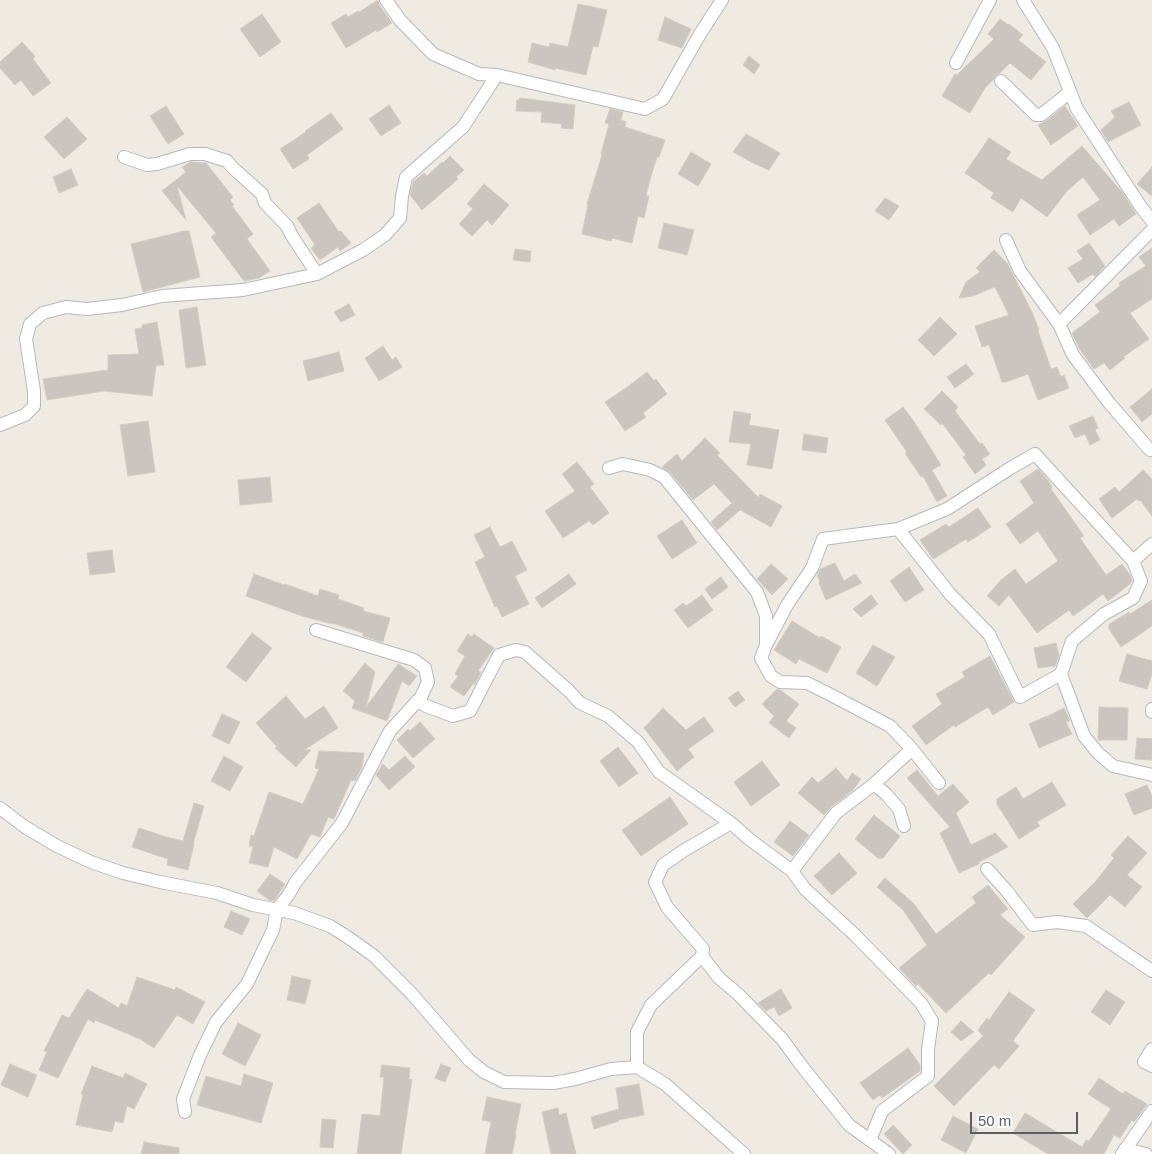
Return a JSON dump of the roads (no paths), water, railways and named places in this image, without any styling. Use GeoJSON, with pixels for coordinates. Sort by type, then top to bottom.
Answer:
{"type":"FeatureCollection","features":[{"type":"Feature","properties":{"kind":"street"},"geometry":{"type":"LineString","coordinates":[[386,0],[400,20],[433,54],[479,74],[497,75],[645,109],[663,100],[700,34],[722,0]]}},
{"type":"Feature","properties":{"kind":"street"},"geometry":{"type":"LineString","coordinates":[[956,63],[990,0]]}},
{"type":"Feature","properties":{"kind":"street"},"geometry":{"type":"LineString","coordinates":[[1023,0],[1053,48],[1077,109],[1152,221]]}},
{"type":"Feature","properties":{"kind":"street"},"geometry":{"type":"LineString","coordinates":[[0,425],[25,415],[34,406],[34,391],[26,339],[30,324],[43,313],[66,307],[87,309],[122,305],[162,296],[243,290],[317,274],[363,250],[385,234],[400,218],[406,177],[463,127],[497,75]]}},
{"type":"Feature","properties":{"kind":"street"},"geometry":{"type":"LineString","coordinates":[[1001,81],[1036,116],[1070,92]]}},
{"type":"Feature","properties":{"kind":"street"},"geometry":{"type":"LineString","coordinates":[[124,157],[147,165],[157,164],[190,154],[205,154],[227,161],[262,194],[265,203],[287,226],[317,274]]}},
{"type":"Feature","properties":{"kind":"street"},"geometry":{"type":"LineString","coordinates":[[1059,324],[1152,230]]}},
{"type":"Feature","properties":{"kind":"street"},"geometry":{"type":"LineString","coordinates":[[1006,240],[1020,271],[1059,324],[1073,355],[1110,404],[1152,450]]}},
{"type":"Feature","properties":{"kind":"street"},"geometry":{"type":"LineString","coordinates":[[939,783],[912,749],[890,726],[807,683],[780,682],[771,676],[761,658],[787,605],[812,568],[823,539],[898,528],[948,509],[1035,454],[1133,561],[1141,581],[1133,598],[1104,614],[1072,640],[1061,674],[1084,736],[1098,752],[1113,766],[1152,775]]}},
{"type":"Feature","properties":{"kind":"street"},"geometry":{"type":"LineString","coordinates":[[609,468],[623,464],[650,470],[664,477],[757,592],[766,616],[766,645]]}},
{"type":"Feature","properties":{"kind":"street"},"geometry":{"type":"LineString","coordinates":[[898,528],[950,594],[989,634],[1020,697],[1061,674]]}},
{"type":"Feature","properties":{"kind":"street"},"geometry":{"type":"LineString","coordinates":[[1133,561],[1152,544]]}},
{"type":"Feature","properties":{"kind":"street"},"geometry":{"type":"LineString","coordinates":[[185,1112],[183,1098],[200,1055],[216,1022],[247,984],[273,930],[277,910],[295,883],[342,823],[390,731],[421,697],[428,682],[425,668],[414,660],[316,630]]}},
{"type":"Feature","properties":{"kind":"street"},"geometry":{"type":"LineString","coordinates":[[417,701],[453,716],[470,711],[499,655],[516,650],[525,652],[580,703],[608,716],[638,742],[659,772],[731,823],[749,840],[792,871],[806,889],[856,936],[921,1003],[932,1021],[928,1049],[928,1076],[882,1111],[870,1140]]}},
{"type":"Feature","properties":{"kind":"street"},"geometry":{"type":"LineString","coordinates":[[792,871],[836,813],[874,784],[912,749]]}},
{"type":"Feature","properties":{"kind":"street"},"geometry":{"type":"LineString","coordinates":[[874,784],[900,809],[904,826]]}},
{"type":"Feature","properties":{"kind":"street"},"geometry":{"type":"LineString","coordinates":[[0,808],[25,827],[57,846],[91,862],[123,873],[217,893],[253,905],[294,913],[330,926],[374,956],[412,994],[469,1060],[484,1072],[504,1082],[554,1083],[612,1069],[637,1067],[665,1084],[744,1154]]}},
{"type":"Feature","properties":{"kind":"street"},"geometry":{"type":"LineString","coordinates":[[637,1067],[636,1032],[652,1005],[702,956],[703,949],[668,907],[654,882],[663,865],[731,823]]}},
{"type":"Feature","properties":{"kind":"street"},"geometry":{"type":"LineString","coordinates":[[987,869],[1033,925],[1057,922],[1086,926],[1152,971]]}},
{"type":"Feature","properties":{"kind":"street"},"geometry":{"type":"LineString","coordinates":[[702,956],[718,978],[738,994],[782,1039],[849,1126],[889,1154]]}},
{"type":"Feature","properties":{"kind":"street"},"geometry":{"type":"LineString","coordinates":[[1152,1049],[1144,1062],[1152,1066]]}},
{"type":"Feature","properties":{"kind":"street"},"geometry":{"type":"LineString","coordinates":[[1146,1154],[1124,1151],[1152,1110]]}}]}
